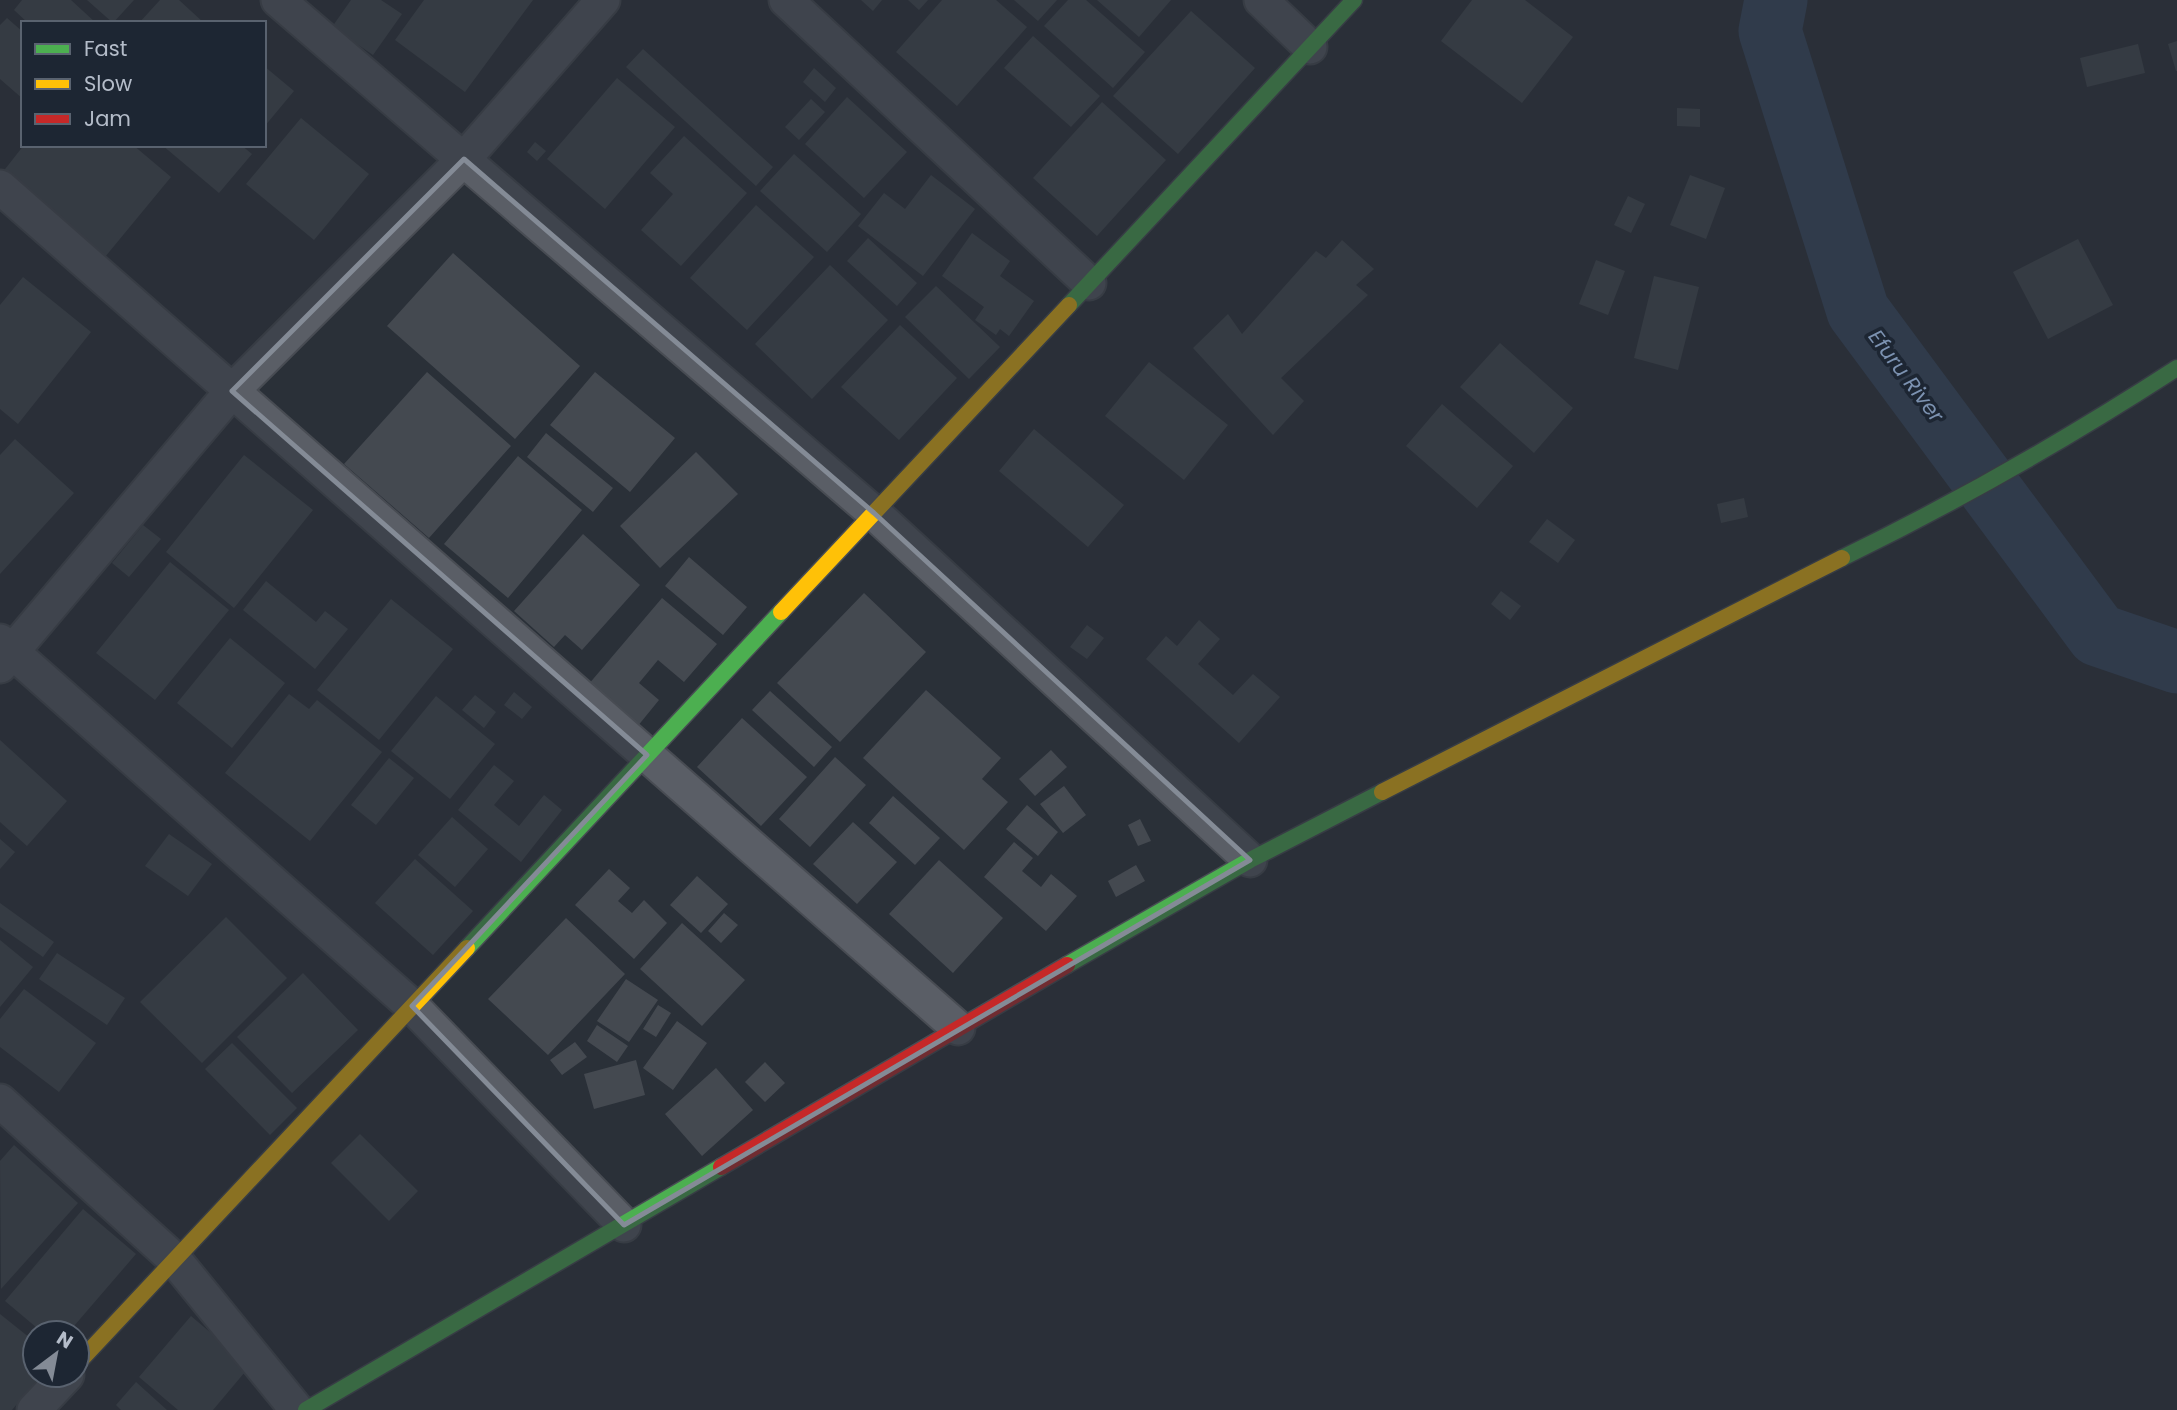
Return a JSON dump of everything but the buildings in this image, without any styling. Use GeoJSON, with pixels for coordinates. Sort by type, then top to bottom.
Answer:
{"type":"FeatureCollection","features":[{"type":"Feature","properties":{"kind":"street"},"geometry":{"type":"LineString","coordinates":[[278,0],[874,513],[1250,860]]}},
{"type":"Feature","properties":{"kind":"street"},"geometry":{"type":"LineString","coordinates":[[603,0],[464,159],[232,391],[4,653],[412,1006],[624,1225]]}},
{"type":"Feature","properties":{"kind":"street"},"geometry":{"type":"LineString","coordinates":[[786,0],[1089,283]]}},
{"type":"Feature","properties":{"kind":"street"},"geometry":{"type":"LineString","coordinates":[[1261,0],[1310,47]]}},
{"type":"Feature","properties":{"kind":"street"},"geometry":{"type":"LineString","coordinates":[[91,1349],[1354,0]]}},
{"type":"Feature","properties":{"kind":"street"},"geometry":{"type":"LineString","coordinates":[[0,187],[958,1028]]}},
{"type":"Feature","properties":{"kind":"street"},"geometry":{"type":"LineString","coordinates":[[306,1410],[1250,860],[1766,595],[1926,517],[2117,407],[2177,368]]}},
{"type":"Feature","properties":{"kind":"street"},"geometry":{"type":"LineString","coordinates":[[0,1101],[175,1260],[297,1410]]}},
{"type":"Feature","properties":{"kind":"street"},"geometry":{"type":"LineString","coordinates":[[34,1410],[54,1389]]}},
{"type":"Feature","properties":{"kind":"highlighted area"},"geometry":{"type":"Polygon","coordinates":[[[464,159],[874,513],[1250,860],[624,1225],[412,1006],[647,755],[232,391],[464,159]]]}},
{"type":"Feature","properties":{"kind":"waterway","name":"Efuru River"},"geometry":{"type":"LineString","coordinates":[[1776,0],[1770,31],[1858,311],[2098,635],[2177,662]]}},
{"type":"Feature","properties":{"kind":"traffic: fast"},"geometry":{"type":"LineString","coordinates":[[1069,305],[1354,0]]}},
{"type":"Feature","properties":{"kind":"traffic: fast"},"geometry":{"type":"LineString","coordinates":[[1842,558],[1928,515],[2012,468],[2177,368]]}},
{"type":"Feature","properties":{"kind":"traffic: fast"},"geometry":{"type":"LineString","coordinates":[[467,948],[781,612]]}},
{"type":"Feature","properties":{"kind":"traffic: fast"},"geometry":{"type":"LineString","coordinates":[[1067,965],[1250,860],[1382,792]]}},
{"type":"Feature","properties":{"kind":"traffic: fast"},"geometry":{"type":"LineString","coordinates":[[306,1410],[721,1167]]}},
{"type":"Feature","properties":{"kind":"traffic: slow"},"geometry":{"type":"LineString","coordinates":[[781,612],[1069,305]]}},
{"type":"Feature","properties":{"kind":"traffic: slow"},"geometry":{"type":"LineString","coordinates":[[1382,792],[1842,558]]}},
{"type":"Feature","properties":{"kind":"traffic: slow"},"geometry":{"type":"LineString","coordinates":[[91,1349],[467,948]]}},
{"type":"Feature","properties":{"kind":"traffic: jam"},"geometry":{"type":"LineString","coordinates":[[721,1167],[1067,965]]}}]}
